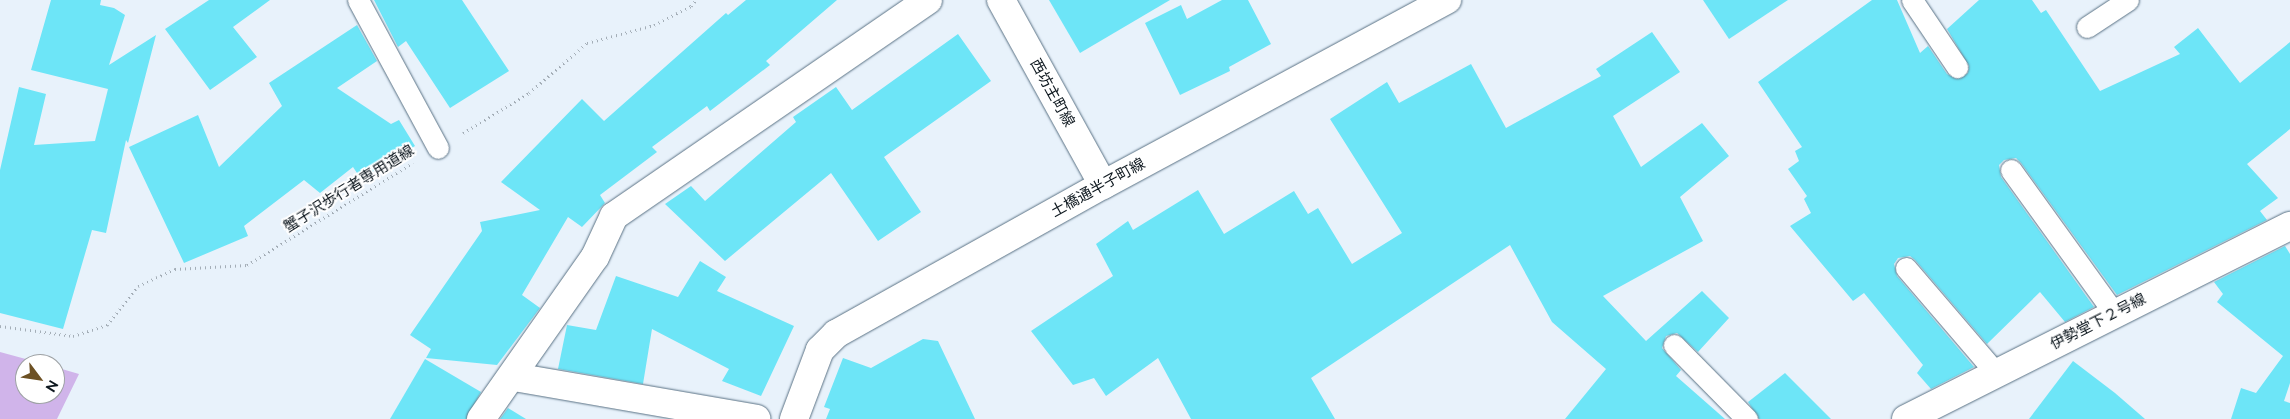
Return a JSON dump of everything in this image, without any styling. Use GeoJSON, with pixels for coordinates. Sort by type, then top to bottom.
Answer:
{"type":"FeatureCollection","features":[{"type":"Feature","properties":{"kind":"street"},"geometry":{"type":"LineString","coordinates":[[481,419],[514,376],[595,257],[614,216],[928,0]]}},
{"type":"Feature","properties":{"kind":"street","name":"西坊主町線"},"geometry":{"type":"LineString","coordinates":[[1001,0],[1103,185]]}},
{"type":"Feature","properties":{"kind":"street","name":"土橋通半子町線"},"geometry":{"type":"LineString","coordinates":[[794,419],[820,350],[836,334],[1103,185],[1447,0]]}},
{"type":"Feature","properties":{"kind":"street","name":"伊勢堂下２号線"},"geometry":{"type":"LineString","coordinates":[[1906,419],[2290,226]]}},
{"type":"Feature","properties":{"kind":"street"},"geometry":{"type":"LineString","coordinates":[[514,376],[756,419]]}},
{"type":"Feature","properties":{"kind":"lane"},"geometry":{"type":"LineString","coordinates":[[358,0],[438,148]]}},
{"type":"Feature","properties":{"kind":"lane"},"geometry":{"type":"LineString","coordinates":[[1912,0],[1957,67]]}},
{"type":"Feature","properties":{"kind":"lane"},"geometry":{"type":"LineString","coordinates":[[2087,27],[2128,0]]}},
{"type":"Feature","properties":{"kind":"lane"},"geometry":{"type":"LineString","coordinates":[[2011,170],[2114,314]]}},
{"type":"Feature","properties":{"kind":"lane"},"geometry":{"type":"LineString","coordinates":[[1906,268],[1996,374]]}},
{"type":"Feature","properties":{"kind":"lane"},"geometry":{"type":"LineString","coordinates":[[1674,345],[1747,419]]}},
{"type":"Feature","properties":{"kind":"path","name":"蟹子沢歩行者専用道線"},"geometry":{"type":"LineString","coordinates":[[0,326],[73,336],[107,324],[138,286],[175,269],[247,265],[529,93],[587,43],[654,25],[691,6],[696,0]]}},
{"type":"Feature","properties":{"kind":"shaded area"},"geometry":{"type":"Polygon","coordinates":[[[0,352],[15,356],[15,404],[64,404],[57,419],[0,419],[0,352]]]}},
{"type":"Feature","properties":{"kind":"shaded area"},"geometry":{"type":"Polygon","coordinates":[[[65,370],[79,374],[65,403],[65,370]]]}},
{"type":"Feature","properties":{"kind":"building"},"geometry":{"type":"Polygon","coordinates":[[[51,0],[101,0],[100,5],[114,8],[125,15],[109,65],[156,35],[128,143],[126,140],[106,233],[92,230],[63,329],[0,313],[0,170],[19,87],[46,94],[34,145],[95,141],[108,89],[31,70],[51,0]]]}},
{"type":"Feature","properties":{"kind":"building"},"geometry":{"type":"Polygon","coordinates":[[[209,0],[270,0],[233,27],[257,57],[210,90],[165,29],[209,0]]]}},
{"type":"Feature","properties":{"kind":"building"},"geometry":{"type":"Polygon","coordinates":[[[374,0],[462,0],[509,71],[450,108],[406,41],[398,47],[374,0]]]}},
{"type":"Feature","properties":{"kind":"building"},"geometry":{"type":"Polygon","coordinates":[[[746,0],[837,0],[766,61],[770,65],[710,111],[707,106],[652,147],[657,152],[600,195],[605,203],[582,227],[568,217],[522,295],[540,308],[497,365],[426,358],[431,349],[410,335],[482,231],[480,222],[540,210],[501,182],[582,99],[604,121],[726,13],[728,15],[746,0]]]}},
{"type":"Feature","properties":{"kind":"building"},"geometry":{"type":"Polygon","coordinates":[[[1049,0],[1170,0],[1080,53],[1049,0]]]}},
{"type":"Feature","properties":{"kind":"building"},"geometry":{"type":"Polygon","coordinates":[[[1222,0],[1248,0],[1271,44],[1229,67],[1230,71],[1180,95],[1145,23],[1181,5],[1187,19],[1222,0]]]}},
{"type":"Feature","properties":{"kind":"building"},"geometry":{"type":"Polygon","coordinates":[[[1703,0],[1788,0],[1729,39],[1703,0]]]}},
{"type":"Feature","properties":{"kind":"building"},"geometry":{"type":"Polygon","coordinates":[[[1872,0],[1897,0],[1920,53],[1928,46],[1947,74],[1957,79],[1968,73],[1969,66],[1947,29],[1979,0],[2032,0],[2041,13],[2046,10],[2100,91],[2180,54],[2174,47],[2198,28],[2240,83],[2290,42],[2290,129],[2247,164],[2278,198],[2260,211],[2267,220],[2117,295],[2021,163],[2016,158],[2004,160],[1999,165],[2001,177],[2094,307],[2065,322],[2040,292],[1987,344],[1915,260],[1910,256],[1898,258],[1894,264],[1897,276],[1974,367],[1931,389],[1917,373],[1923,365],[1864,293],[1853,301],[1790,226],[1811,213],[1804,199],[1807,196],[1788,169],[1799,161],[1795,151],[1802,147],[1758,82],[1872,0]]]}},
{"type":"Feature","properties":{"kind":"building"},"geometry":{"type":"Polygon","coordinates":[[[357,25],[377,61],[337,88],[391,124],[399,120],[415,146],[361,179],[353,167],[320,193],[304,180],[244,226],[248,236],[184,263],[129,147],[198,115],[219,167],[282,106],[269,83],[357,25]]]}},
{"type":"Feature","properties":{"kind":"building"},"geometry":{"type":"Polygon","coordinates":[[[1652,32],[1680,72],[1613,116],[1641,167],[1702,123],[1729,156],[1680,197],[1703,241],[1603,296],[1646,341],[1702,291],[1729,318],[1698,352],[1677,333],[1666,336],[1662,348],[1681,370],[1676,376],[1725,419],[1565,419],[1606,369],[1552,322],[1510,245],[1311,378],[1335,419],[1191,419],[1158,358],[1106,396],[1094,378],[1073,385],[1031,331],[1113,276],[1096,244],[1128,221],[1133,230],[1198,190],[1224,234],[1294,191],[1308,214],[1318,208],[1352,264],[1402,233],[1330,119],[1387,82],[1399,103],[1471,64],[1506,128],[1601,76],[1596,69],[1652,32]]]}},
{"type":"Feature","properties":{"kind":"building"},"geometry":{"type":"Polygon","coordinates":[[[958,34],[991,81],[884,157],[921,212],[878,241],[831,173],[725,261],[665,204],[691,186],[705,201],[796,122],[793,117],[836,87],[852,110],[958,34]]]}},
{"type":"Feature","properties":{"kind":"building"},"geometry":{"type":"Polygon","coordinates":[[[2285,246],[2290,254],[2290,383],[2284,401],[2290,403],[2290,419],[2231,419],[2241,388],[2256,393],[2283,356],[2217,302],[2223,294],[2214,282],[2285,246]]]}},
{"type":"Feature","properties":{"kind":"building"},"geometry":{"type":"Polygon","coordinates":[[[700,261],[726,277],[717,291],[794,326],[761,396],[722,381],[729,369],[652,329],[643,384],[558,369],[567,325],[596,330],[616,276],[678,297],[700,261]]]}},
{"type":"Feature","properties":{"kind":"building"},"geometry":{"type":"Polygon","coordinates":[[[923,339],[938,341],[975,419],[826,419],[830,409],[824,407],[843,358],[871,368],[923,339]]]}},
{"type":"Feature","properties":{"kind":"building"},"geometry":{"type":"Polygon","coordinates":[[[425,359],[481,392],[466,419],[390,419],[425,359]]]}},
{"type":"Feature","properties":{"kind":"building"},"geometry":{"type":"Polygon","coordinates":[[[2073,361],[2115,393],[2145,419],[2029,419],[2073,361]]]}},
{"type":"Feature","properties":{"kind":"building"},"geometry":{"type":"Polygon","coordinates":[[[1785,373],[1831,419],[1759,419],[1748,402],[1785,373]]]}},
{"type":"Feature","properties":{"kind":"building"},"geometry":{"type":"Polygon","coordinates":[[[508,408],[526,419],[500,419],[508,408]]]}}]}
